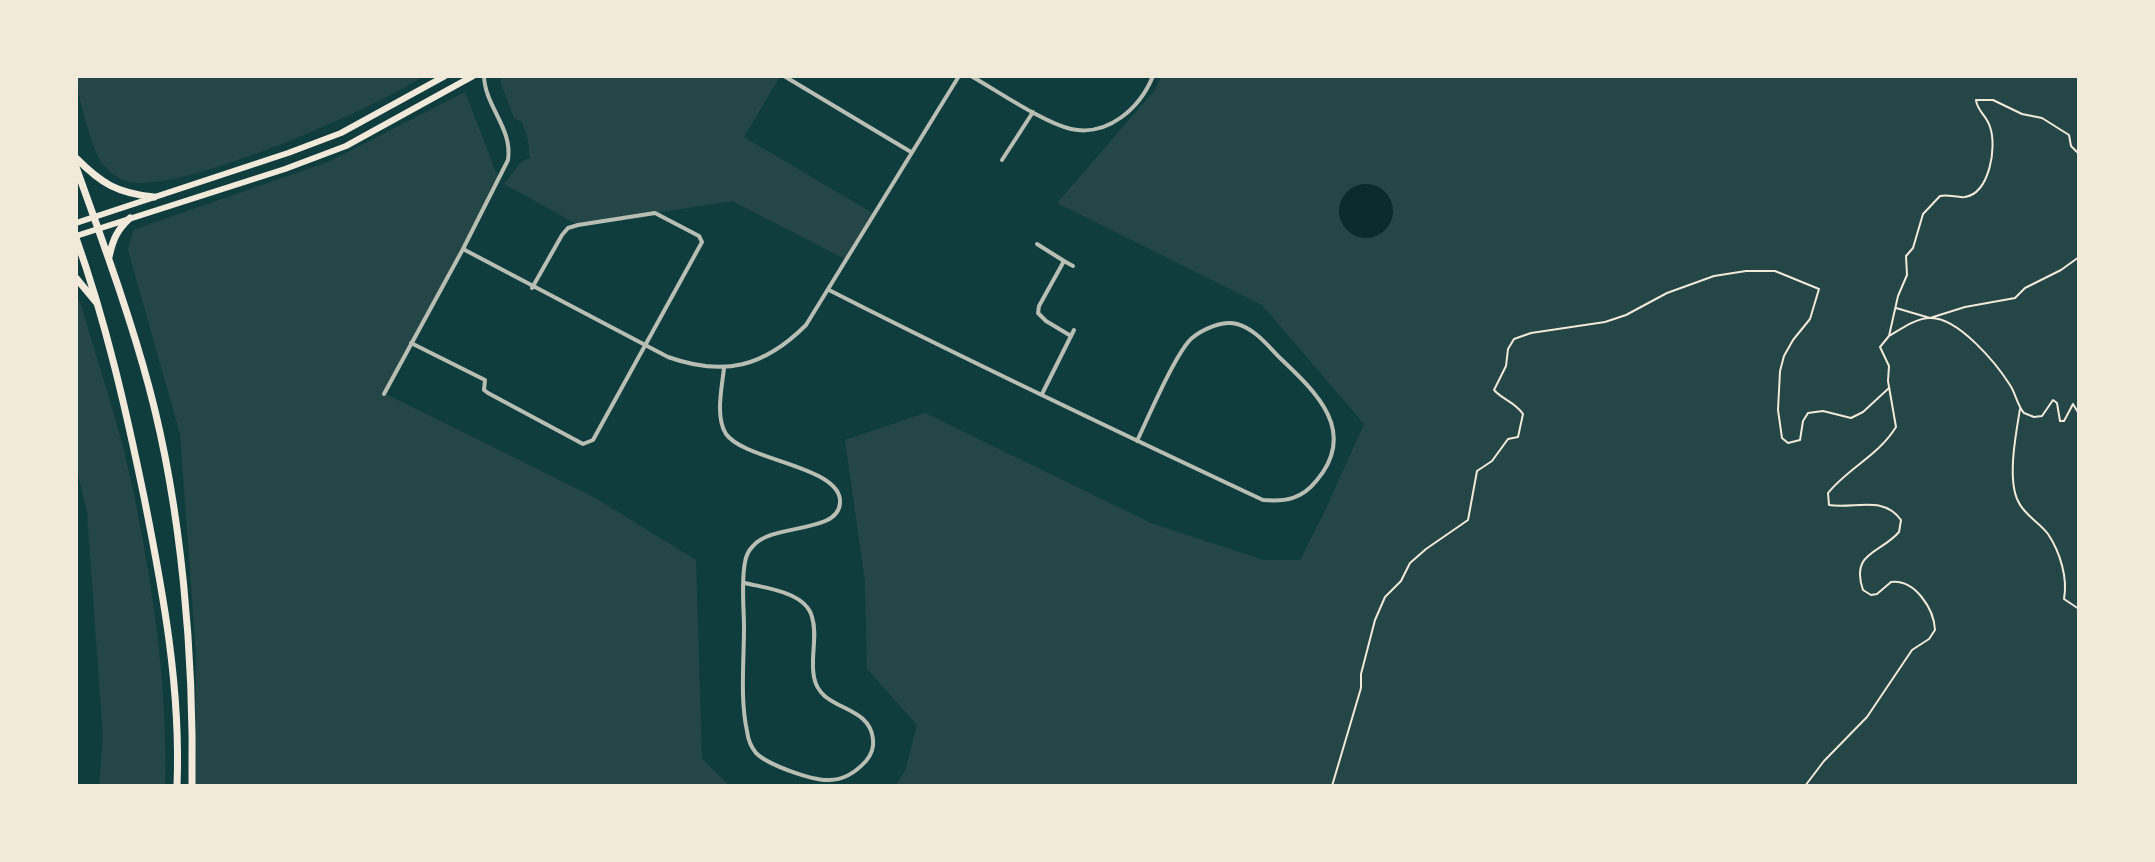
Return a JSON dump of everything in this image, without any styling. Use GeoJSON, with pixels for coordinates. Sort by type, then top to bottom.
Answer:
{"type":"FeatureCollection","features":[{"type":"Feature","properties":{"kind":"highway"},"geometry":{"type":"LineString","coordinates":[[76,158],[113,189],[154,197]]}},
{"type":"Feature","properties":{"kind":"highway"},"geometry":{"type":"LineString","coordinates":[[76,167],[109,258],[149,386],[166,466],[188,637],[192,786]]}},
{"type":"Feature","properties":{"kind":"highway"},"geometry":{"type":"LineString","coordinates":[[109,258],[118,229],[130,218]]}},
{"type":"Feature","properties":{"kind":"highway"},"geometry":{"type":"LineString","coordinates":[[76,237],[98,304],[132,440],[163,595],[170,640],[177,786]]}},
{"type":"Feature","properties":{"kind":"highway"},"geometry":{"type":"LineString","coordinates":[[76,278],[98,304]]}},
{"type":"Feature","properties":{"kind":"main road"},"geometry":{"type":"LineString","coordinates":[[76,223],[341,133],[445,76]]}},
{"type":"Feature","properties":{"kind":"main road"},"geometry":{"type":"LineString","coordinates":[[76,237],[346,146],[474,76]]}},
{"type":"Feature","properties":{"kind":"street"},"geometry":{"type":"LineString","coordinates":[[474,76],[484,83]]}},
{"type":"Feature","properties":{"kind":"street"},"geometry":{"type":"LineString","coordinates":[[384,394],[503,171],[510,148],[505,127],[484,83],[484,76]]}},
{"type":"Feature","properties":{"kind":"street"},"geometry":{"type":"LineString","coordinates":[[784,76],[911,152]]}},
{"type":"Feature","properties":{"kind":"street"},"geometry":{"type":"LineString","coordinates":[[463,249],[532,288],[682,362],[724,368],[762,359],[806,325],[959,76]]}},
{"type":"Feature","properties":{"kind":"street"},"geometry":{"type":"LineString","coordinates":[[971,76],[1069,129],[1103,127],[1122,118],[1135,106],[1153,76]]}},
{"type":"Feature","properties":{"kind":"street"},"geometry":{"type":"LineString","coordinates":[[1002,160],[1033,112]]}},
{"type":"Feature","properties":{"kind":"street"},"geometry":{"type":"LineString","coordinates":[[411,343],[485,380],[484,390],[583,444],[593,440],[702,242],[699,236],[666,218],[648,213],[568,228],[532,288]]}},
{"type":"Feature","properties":{"kind":"street"},"geometry":{"type":"LineString","coordinates":[[1037,244],[1073,266]]}},
{"type":"Feature","properties":{"kind":"street"},"geometry":{"type":"LineString","coordinates":[[1064,261],[1038,313],[1071,336]]}},
{"type":"Feature","properties":{"kind":"street"},"geometry":{"type":"LineString","coordinates":[[829,290],[1137,441],[1263,500],[1284,502],[1301,495],[1330,464],[1335,444],[1330,419],[1319,397],[1254,333],[1236,324],[1221,324],[1191,338],[1137,441]]}},
{"type":"Feature","properties":{"kind":"street"},"geometry":{"type":"LineString","coordinates":[[1042,394],[1074,330]]}},
{"type":"Feature","properties":{"kind":"street"},"geometry":{"type":"LineString","coordinates":[[724,368],[720,398],[722,425],[727,435],[740,445],[829,480],[839,494],[840,503],[832,518],[774,532],[753,545],[745,558],[745,583],[745,726],[749,741],[757,754],[818,780],[847,776],[870,756],[874,742],[871,730],[858,714],[826,698],[818,690],[813,667],[812,616],[805,604],[792,596],[745,583]]}},
{"type":"Feature","properties":{"kind":"path"},"geometry":{"type":"LineString","coordinates":[[1889,336],[1907,275],[1904,262],[1913,248],[1923,214],[1940,196],[1964,198],[1972,195],[1981,187],[1991,169],[1992,130],[1977,107],[1976,100],[1993,100],[2022,114],[2042,118],[2069,135],[2071,146],[2079,154]]}},
{"type":"Feature","properties":{"kind":"path"},"geometry":{"type":"LineString","coordinates":[[1805,786],[1824,761],[1867,717],[1891,677],[1907,662],[1912,650],[1929,639],[1935,630],[1932,612],[1919,595],[1903,582],[1891,582],[1871,595],[1863,590],[1858,570],[1860,564],[1899,532],[1901,520],[1896,513],[1875,505],[1829,505],[1828,493],[1869,459],[1896,427],[1889,388],[1889,366],[1880,347],[1889,336],[1908,324],[1965,307],[2015,298],[2025,288],[2079,257]]}},
{"type":"Feature","properties":{"kind":"path"},"geometry":{"type":"LineString","coordinates":[[1332,786],[1361,688],[1361,674],[1375,620],[1385,597],[1401,581],[1410,563],[1468,520],[1477,471],[1492,461],[1508,439],[1518,437],[1523,414],[1517,405],[1500,397],[1494,390],[1506,366],[1508,349],[1514,339],[1531,333],[1605,322],[1626,315],[1667,293],[1714,276],[1775,271],[1819,289],[1810,319],[1793,340],[1780,371],[1778,410],[1782,438],[1788,443],[1800,440],[1803,421],[1808,413],[1823,411],[1851,418],[1863,412],[1889,388]]}},
{"type":"Feature","properties":{"kind":"path"},"geometry":{"type":"LineString","coordinates":[[1895,308],[1951,325],[1979,345],[2007,380],[2024,413],[2042,416],[2053,400],[2057,403],[2060,421],[2064,421],[2073,404],[2079,414]]}},
{"type":"Feature","properties":{"kind":"path"},"geometry":{"type":"LineString","coordinates":[[2020,409],[2012,458],[2017,500],[2048,534],[2063,569],[2066,584],[2064,599],[2079,609]]}},
{"type":"Feature","properties":{"kind":"shaded area"},"geometry":{"type":"Polygon","coordinates":[[[76,76],[423,76],[365,108],[276,146],[186,176],[151,182],[122,180],[101,161],[84,117],[76,76]]]}},
{"type":"Feature","properties":{"kind":"shaded area"},"geometry":{"type":"Polygon","coordinates":[[[503,76],[780,76],[744,137],[874,214],[847,260],[732,201],[578,225],[504,184],[521,162],[530,158],[522,122],[514,118],[500,81],[503,76]]]}},
{"type":"Feature","properties":{"kind":"shaded area"},"geometry":{"type":"Polygon","coordinates":[[[1161,76],[2079,76],[2079,786],[895,786],[905,771],[917,725],[867,669],[865,582],[845,440],[925,413],[1151,523],[1263,560],[1300,560],[1364,424],[1262,305],[1057,203],[1155,90],[1161,76]]]}},
{"type":"Feature","properties":{"kind":"shaded area"},"geometry":{"type":"Polygon","coordinates":[[[465,92],[499,180],[384,393],[592,496],[696,560],[702,759],[730,786],[195,786],[196,654],[180,434],[128,250],[133,230],[328,162],[465,92]]]}},
{"type":"Feature","properties":{"kind":"shaded area"},"geometry":{"type":"Polygon","coordinates":[[[1366,184],[1385,192],[1393,211],[1385,230],[1366,238],[1347,230],[1339,211],[1347,192],[1366,184]]]}},
{"type":"Feature","properties":{"kind":"shaded area"},"geometry":{"type":"Polygon","coordinates":[[[76,295],[116,421],[140,527],[153,600],[161,674],[165,786],[99,786],[103,737],[87,512],[76,467],[76,295]]]}}]}
